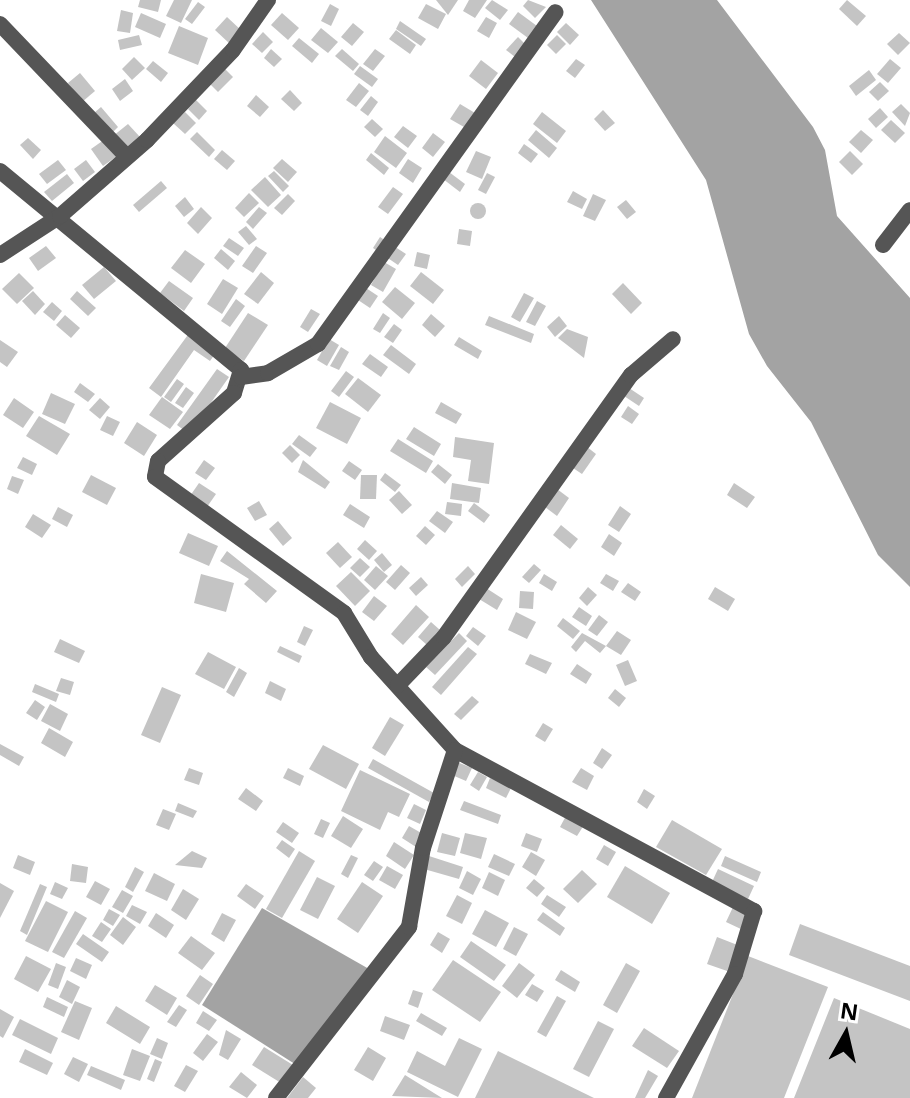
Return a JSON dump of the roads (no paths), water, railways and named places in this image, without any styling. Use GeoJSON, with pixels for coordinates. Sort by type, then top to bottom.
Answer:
{"type":"FeatureCollection","features":[{"type":"Feature","properties":{"kind":"street"},"geometry":{"type":"LineString","coordinates":[[0,255],[60,216],[126,156],[233,50],[268,0]]}},
{"type":"Feature","properties":{"kind":"street"},"geometry":{"type":"LineString","coordinates":[[556,12],[318,344],[268,373],[241,377],[207,424],[152,473],[344,613],[398,685],[455,750],[754,911],[735,974],[666,1098]]}},
{"type":"Feature","properties":{"kind":"street"},"geometry":{"type":"LineString","coordinates":[[0,24],[126,156]]}},
{"type":"Feature","properties":{"kind":"street"},"geometry":{"type":"LineString","coordinates":[[0,171],[210,338],[241,377]]}},
{"type":"Feature","properties":{"kind":"street"},"geometry":{"type":"LineString","coordinates":[[883,245],[910,210]]}},
{"type":"Feature","properties":{"kind":"street"},"geometry":{"type":"LineString","coordinates":[[398,685],[444,637],[631,375],[673,339]]}},
{"type":"Feature","properties":{"kind":"street"},"geometry":{"type":"LineString","coordinates":[[276,1098],[409,927],[423,848],[455,750]]}}]}
